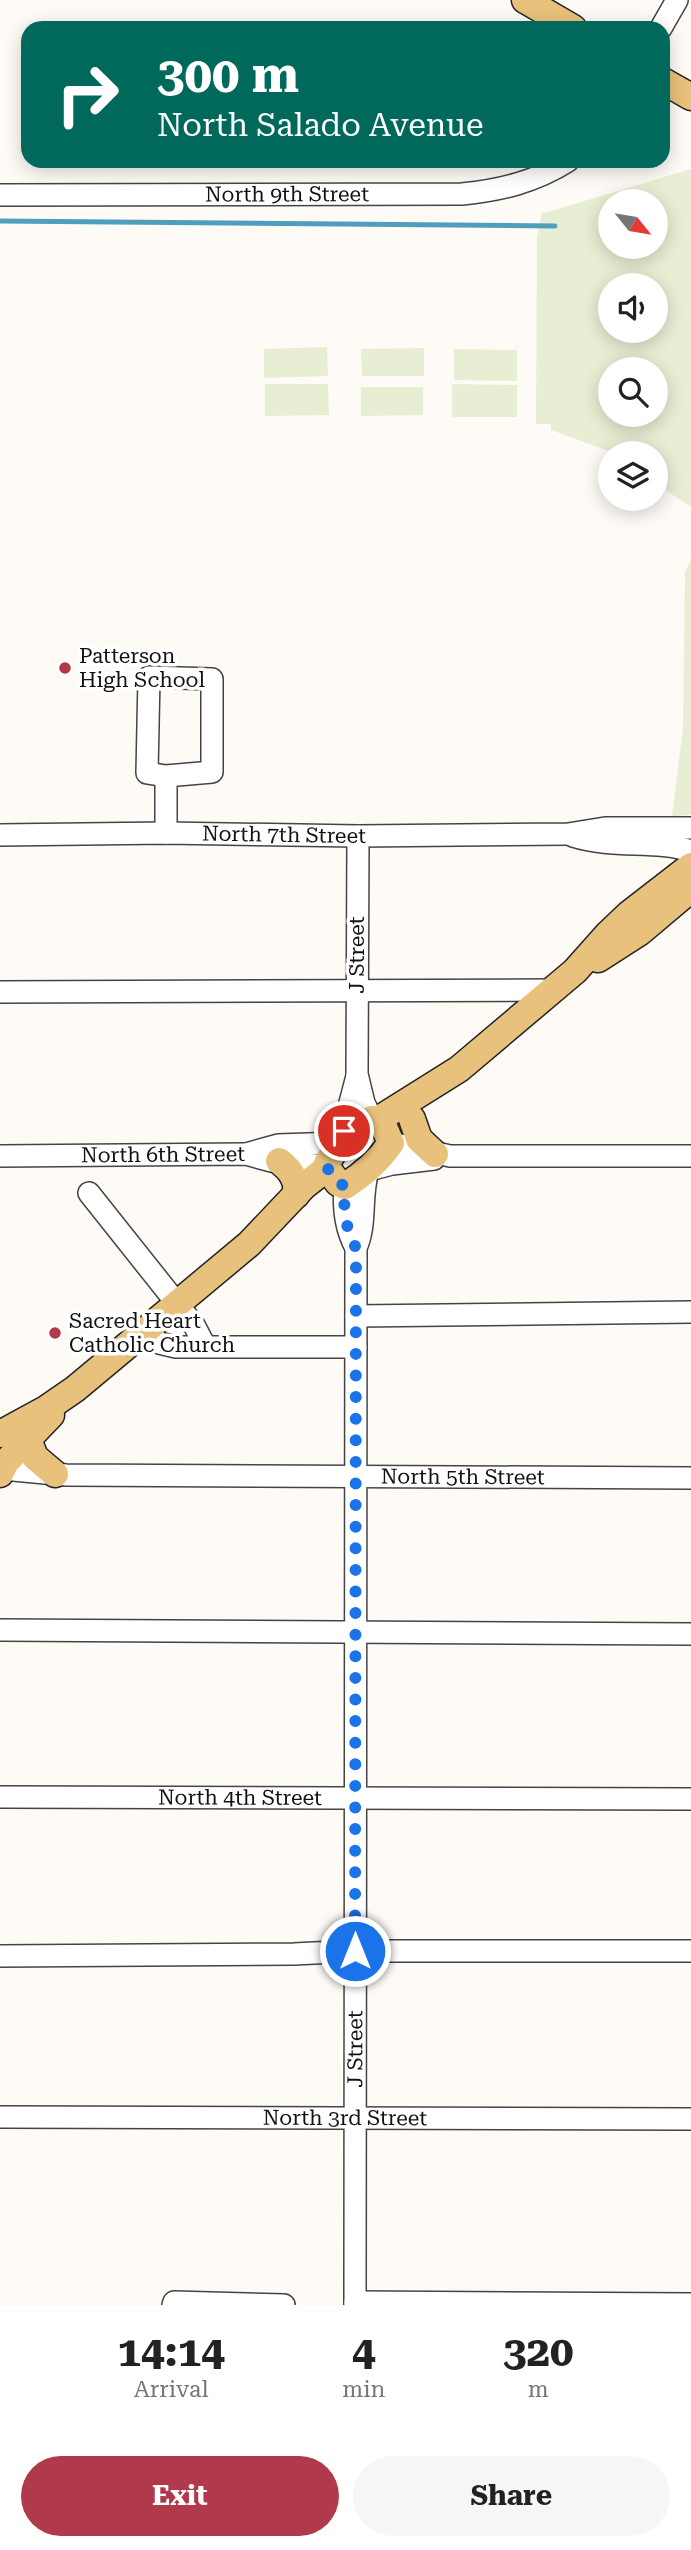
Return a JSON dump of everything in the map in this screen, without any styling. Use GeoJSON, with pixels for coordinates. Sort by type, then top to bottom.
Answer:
{"type":"FeatureCollection","features":[{"type":"Feature","properties":{"kind":"main road"},"geometry":{"type":"LineString","coordinates":[[525,0],[561,21]]}},
{"type":"Feature","properties":{"kind":"main road"},"geometry":{"type":"LineString","coordinates":[[670,85],[691,97]]}},
{"type":"Feature","properties":{"kind":"main road"},"geometry":{"type":"LineString","coordinates":[[249,1244],[296,1195],[382,1131],[554,990],[629,914],[691,866]]}},
{"type":"Feature","properties":{"kind":"main road"},"geometry":{"type":"LineString","coordinates":[[575,971],[621,945],[691,889]]}},
{"type":"Feature","properties":{"kind":"main road"},"geometry":{"type":"LineString","coordinates":[[336,1165],[369,1170],[382,1131],[412,1119],[459,1069]]}},
{"type":"Feature","properties":{"kind":"main road"},"geometry":{"type":"LineString","coordinates":[[412,1119],[419,1139],[442,1155]]}},
{"type":"Feature","properties":{"kind":"main road"},"geometry":{"type":"LineString","coordinates":[[279,1161],[292,1175],[297,1188],[296,1195]]}},
{"type":"Feature","properties":{"kind":"main road"},"geometry":{"type":"LineString","coordinates":[[0,1434],[46,1409],[75,1389],[249,1244],[289,1216],[336,1165]]}},
{"type":"Feature","properties":{"kind":"main road"},"geometry":{"type":"LineString","coordinates":[[2,1468],[75,1389]]}},
{"type":"Feature","properties":{"kind":"main road"},"geometry":{"type":"LineString","coordinates":[[28,1439],[35,1457],[47,1470],[61,1474]]}},
{"type":"Feature","properties":{"kind":"street"},"geometry":{"type":"LineString","coordinates":[[665,21],[677,0]]}},
{"type":"Feature","properties":{"kind":"street","name":"North 9th Street"},"geometry":{"type":"LineString","coordinates":[[0,195],[462,194],[517,185],[535,180],[556,168]]}},
{"type":"Feature","properties":{"kind":"street"},"geometry":{"type":"LineString","coordinates":[[149,677],[212,679],[212,772],[166,776],[147,773],[149,677]]}},
{"type":"Feature","properties":{"kind":"street"},"geometry":{"type":"LineString","coordinates":[[166,776],[166,833]]}},
{"type":"Feature","properties":{"kind":"street","name":"North 7th Street"},"geometry":{"type":"LineString","coordinates":[[0,835],[568,834],[605,828],[691,828]]}},
{"type":"Feature","properties":{"kind":"street","name":"North 7th Street"},"geometry":{"type":"LineString","coordinates":[[568,834],[604,844],[675,847],[691,851]]}},
{"type":"Feature","properties":{"kind":"street","name":"J Street"},"geometry":{"type":"LineString","coordinates":[[358,836],[357,1074],[363,1103],[382,1131]]}},
{"type":"Feature","properties":{"kind":"street"},"geometry":{"type":"LineString","coordinates":[[0,992],[554,990]]}},
{"type":"Feature","properties":{"kind":"street","name":"J Street"},"geometry":{"type":"LineString","coordinates":[[356,1248],[347,1227],[336,1165],[357,1074]]}},
{"type":"Feature","properties":{"kind":"street"},"geometry":{"type":"LineString","coordinates":[[382,1131],[442,1155]]}},
{"type":"Feature","properties":{"kind":"street"},"geometry":{"type":"LineString","coordinates":[[246,1154],[278,1144],[336,1165]]}},
{"type":"Feature","properties":{"kind":"street","name":"North 6th Street"},"geometry":{"type":"LineString","coordinates":[[0,1156],[246,1154],[279,1161],[336,1165]]}},
{"type":"Feature","properties":{"kind":"street"},"geometry":{"type":"LineString","coordinates":[[369,1170],[442,1155],[691,1156]]}},
{"type":"Feature","properties":{"kind":"street","name":"J Street"},"geometry":{"type":"LineString","coordinates":[[355,2304],[356,1248],[362,1232],[364,1191],[369,1170]]}},
{"type":"Feature","properties":{"kind":"street"},"geometry":{"type":"LineString","coordinates":[[89,1193],[178,1304],[205,1346]]}},
{"type":"Feature","properties":{"kind":"street"},"geometry":{"type":"LineString","coordinates":[[356,1316],[691,1312]]}},
{"type":"Feature","properties":{"kind":"street"},"geometry":{"type":"LineString","coordinates":[[146,1330],[159,1343],[176,1347],[356,1347]]}},
{"type":"Feature","properties":{"kind":"street","name":"North 5th Street"},"geometry":{"type":"LineString","coordinates":[[2,1468],[61,1474],[691,1478]]}},
{"type":"Feature","properties":{"kind":"street"},"geometry":{"type":"LineString","coordinates":[[0,1630],[691,1634]]}},
{"type":"Feature","properties":{"kind":"street","name":"North 4th Street"},"geometry":{"type":"LineString","coordinates":[[0,1797],[691,1798]]}},
{"type":"Feature","properties":{"kind":"street"},"geometry":{"type":"LineString","coordinates":[[0,1955],[691,1951]]}},
{"type":"Feature","properties":{"kind":"street","name":"North 3rd Street"},"geometry":{"type":"LineString","coordinates":[[0,2117],[691,2119]]}},
{"type":"Feature","properties":{"kind":"street"},"geometry":{"type":"LineString","coordinates":[[173,2305],[174,2302],[284,2305]]}},
{"type":"Feature","properties":{"kind":"street"},"geometry":{"type":"LineString","coordinates":[[355,2304],[691,2304]]}},
{"type":"Feature","properties":{"kind":"green space"},"geometry":{"type":"Polygon","coordinates":[[[691,169],[691,507],[668,492],[668,441],[598,441],[598,447],[551,430],[551,424],[536,424],[537,237],[542,212],[598,197],[598,259],[668,259],[668,189],[624,189],[691,169]]]}},
{"type":"Feature","properties":{"kind":"green space"},"geometry":{"type":"Polygon","coordinates":[[[327,347],[328,376],[264,378],[264,349],[327,347]]]}},
{"type":"Feature","properties":{"kind":"green space"},"geometry":{"type":"Polygon","coordinates":[[[424,348],[424,376],[362,376],[361,349],[424,348]]]}},
{"type":"Feature","properties":{"kind":"green space"},"geometry":{"type":"Polygon","coordinates":[[[454,349],[517,350],[517,381],[454,380],[454,349]]]}},
{"type":"Feature","properties":{"kind":"green space"},"geometry":{"type":"Polygon","coordinates":[[[265,384],[328,384],[329,415],[265,416],[265,384]]]}},
{"type":"Feature","properties":{"kind":"green space"},"geometry":{"type":"Polygon","coordinates":[[[452,384],[517,385],[517,417],[452,417],[452,384]]]}},
{"type":"Feature","properties":{"kind":"green space"},"geometry":{"type":"Polygon","coordinates":[[[361,387],[423,387],[423,415],[361,416],[361,387]]]}},
{"type":"Feature","properties":{"kind":"green space"},"geometry":{"type":"Polygon","coordinates":[[[691,559],[691,815],[672,816],[683,729],[685,572],[691,559]]]}},
{"type":"Feature","properties":{"kind":"waterway"},"geometry":{"type":"LineString","coordinates":[[0,221],[555,226]]}},
{"type":"Feature","properties":{"kind":"place","name":"Patterson High School"},"geometry":{"type":"Point","coordinates":[65,668]}},
{"type":"Feature","properties":{"kind":"place","name":"Sacred Heart Catholic Church"},"geometry":{"type":"Point","coordinates":[55,1333]}},
{"type":"Feature","properties":{"kind":"route"},"geometry":{"type":"LineString","coordinates":[[344,1131],[326,1166],[329,1174],[345,1186],[345,1218],[356,1248],[355,1951]]}}]}
